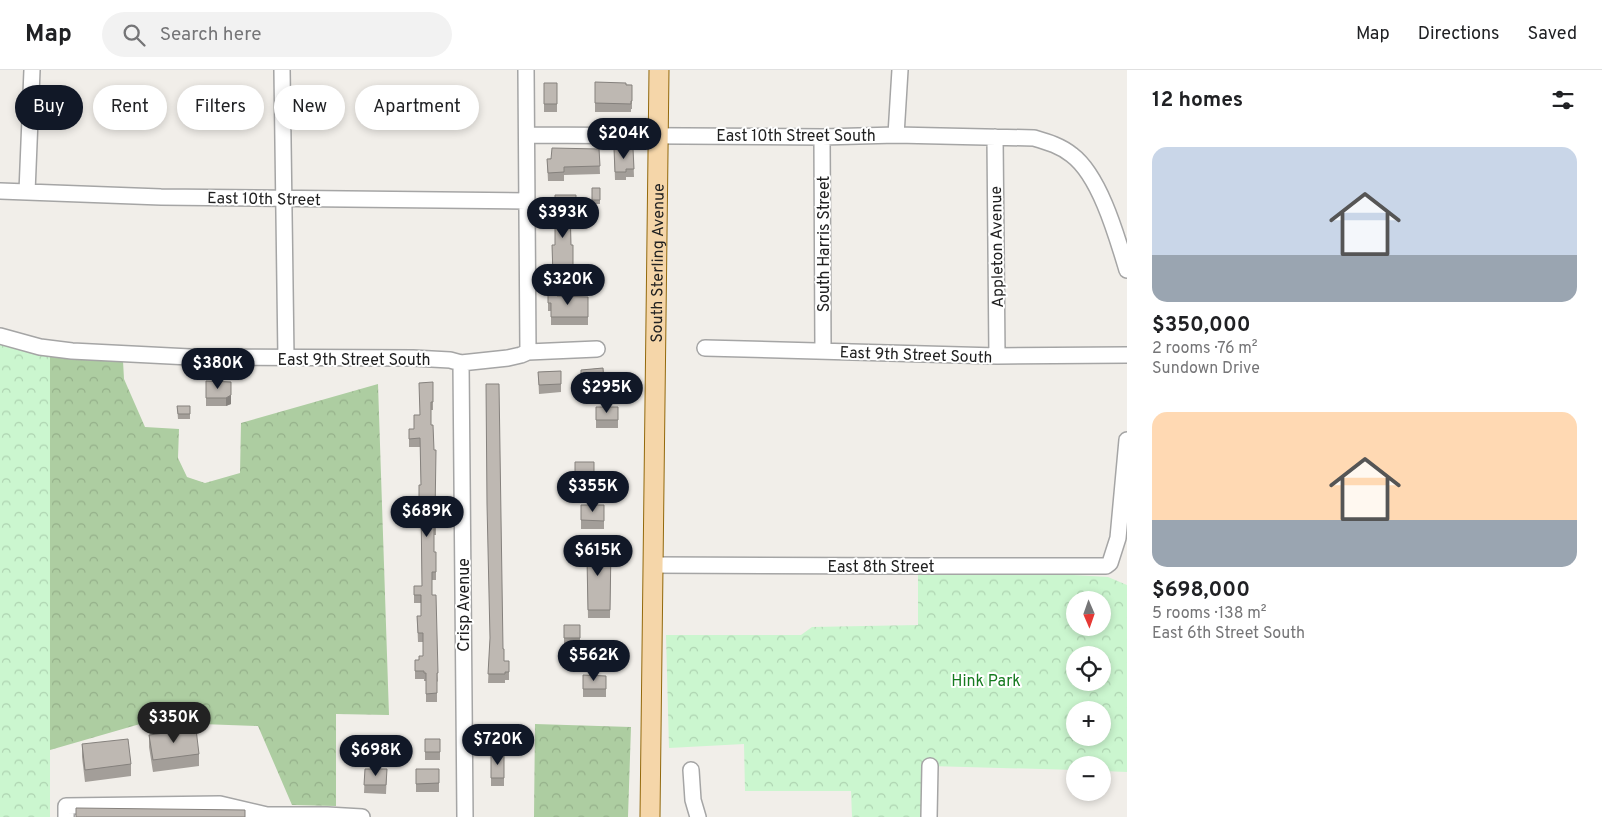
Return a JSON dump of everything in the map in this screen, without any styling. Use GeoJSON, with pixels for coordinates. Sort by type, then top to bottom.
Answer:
{"type":"FeatureCollection","features":[{"type":"Feature","properties":{"kind":"main road","name":"South Sterling Avenue"},"geometry":{"type":"LineString","coordinates":[[650,817],[659,70]]}},
{"type":"Feature","properties":{"kind":"street"},"geometry":{"type":"LineString","coordinates":[[27,192],[32,70]]}},
{"type":"Feature","properties":{"kind":"street"},"geometry":{"type":"LineString","coordinates":[[282,70],[286,358]]}},
{"type":"Feature","properties":{"kind":"street"},"geometry":{"type":"LineString","coordinates":[[526,70],[528,352]]}},
{"type":"Feature","properties":{"kind":"street"},"geometry":{"type":"LineString","coordinates":[[896,135],[900,70]]}},
{"type":"Feature","properties":{"kind":"street","name":"East 10th Street South"},"geometry":{"type":"LineString","coordinates":[[527,135],[896,135],[1034,138],[1055,144],[1074,156],[1091,177],[1114,227],[1127,270]]}},
{"type":"Feature","properties":{"kind":"street","name":"South Harris Street"},"geometry":{"type":"LineString","coordinates":[[822,136],[823,351]]}},
{"type":"Feature","properties":{"kind":"street","name":"Appleton Avenue"},"geometry":{"type":"LineString","coordinates":[[995,138],[997,356]]}},
{"type":"Feature","properties":{"kind":"street","name":"East 10th Street"},"geometry":{"type":"LineString","coordinates":[[0,191],[161,197],[528,201]]}},
{"type":"Feature","properties":{"kind":"street","name":"East 9th Street South"},"geometry":{"type":"LineString","coordinates":[[0,336],[40,347],[72,351],[190,357],[413,358],[450,360],[461,363],[508,358],[528,352],[597,349]]}},
{"type":"Feature","properties":{"kind":"street","name":"East 9th Street South"},"geometry":{"type":"LineString","coordinates":[[705,348],[997,356],[1127,355]]}},
{"type":"Feature","properties":{"kind":"street","name":"Crisp Avenue"},"geometry":{"type":"LineString","coordinates":[[461,363],[465,817]]}},
{"type":"Feature","properties":{"kind":"street","name":"East 8th Street"},"geometry":{"type":"LineString","coordinates":[[652,565],[1106,566],[1110,563],[1118,538],[1127,440]]}},
{"type":"Feature","properties":{"kind":"street"},"geometry":{"type":"LineString","coordinates":[[929,817],[930,766]]}},
{"type":"Feature","properties":{"kind":"street"},"geometry":{"type":"LineString","coordinates":[[690,770],[693,800],[698,817]]}},
{"type":"Feature","properties":{"kind":"street"},"geometry":{"type":"LineString","coordinates":[[66,817],[66,806],[220,804],[267,816],[362,817]]}},
{"type":"Feature","properties":{"kind":"green space"},"geometry":{"type":"Polygon","coordinates":[[[0,339],[50,353],[50,817],[0,817],[0,339]]]}},
{"type":"Feature","properties":{"kind":"green space"},"geometry":{"type":"Polygon","coordinates":[[[50,353],[123,361],[124,379],[145,427],[179,429],[178,458],[187,477],[205,483],[240,473],[241,423],[378,384],[389,715],[336,714],[336,806],[292,805],[258,726],[147,722],[50,750],[50,353]]]}},
{"type":"Feature","properties":{"kind":"green space","name":"Hink Park"},"geometry":{"type":"Polygon","coordinates":[[[918,566],[1108,577],[1127,585],[1127,772],[1111,771],[1111,756],[1066,756],[1066,770],[930,766],[929,817],[852,817],[851,791],[745,791],[744,744],[669,748],[666,635],[801,635],[812,627],[918,625],[918,566]]]}},
{"type":"Feature","properties":{"kind":"green space"},"geometry":{"type":"Polygon","coordinates":[[[535,724],[631,727],[628,817],[534,817],[535,724]]]}},
{"type":"Feature","properties":{"kind":"building"},"geometry":{"type":"Polygon","coordinates":[[[595,82],[626,83],[626,85],[632,85],[631,104],[595,103],[595,82]]]}},
{"type":"Feature","properties":{"kind":"building"},"geometry":{"type":"Polygon","coordinates":[[[544,83],[557,83],[557,104],[544,104],[544,83]]]}},
{"type":"Feature","properties":{"kind":"building"},"geometry":{"type":"Polygon","coordinates":[[[552,148],[599,149],[600,166],[564,167],[564,172],[548,173],[547,159],[551,159],[552,148]]]}},
{"type":"Feature","properties":{"kind":"building"},"geometry":{"type":"Polygon","coordinates":[[[614,149],[633,149],[634,169],[626,169],[626,172],[615,172],[614,149]]]}},
{"type":"Feature","properties":{"kind":"building"},"geometry":{"type":"Polygon","coordinates":[[[592,188],[600,188],[600,200],[592,200],[592,188]]]}},
{"type":"Feature","properties":{"kind":"building"},"geometry":{"type":"Polygon","coordinates":[[[555,195],[576,195],[576,206],[570,206],[571,245],[573,245],[573,267],[576,267],[576,277],[570,277],[570,279],[555,279],[555,276],[553,276],[552,245],[555,245],[555,195]]]}},
{"type":"Feature","properties":{"kind":"building"},"geometry":{"type":"Polygon","coordinates":[[[548,293],[557,293],[557,296],[588,297],[588,317],[551,317],[551,303],[548,303],[548,293]]]}},
{"type":"Feature","properties":{"kind":"building"},"geometry":{"type":"Polygon","coordinates":[[[603,368],[604,382],[581,383],[581,370],[603,368]]]}},
{"type":"Feature","properties":{"kind":"building"},"geometry":{"type":"Polygon","coordinates":[[[561,371],[561,384],[539,385],[538,372],[561,371]]]}},
{"type":"Feature","properties":{"kind":"building"},"geometry":{"type":"Polygon","coordinates":[[[206,381],[231,382],[231,395],[226,398],[206,398],[206,381]]]}},
{"type":"Feature","properties":{"kind":"building"},"geometry":{"type":"Polygon","coordinates":[[[433,382],[431,425],[433,425],[434,450],[436,450],[434,552],[436,552],[436,572],[432,572],[432,595],[436,595],[438,673],[437,693],[426,694],[426,673],[424,671],[415,671],[415,660],[419,660],[419,656],[423,656],[423,633],[418,633],[417,616],[421,616],[421,595],[414,595],[414,586],[422,586],[421,505],[419,505],[419,485],[421,485],[420,438],[409,439],[409,429],[414,429],[414,415],[420,415],[419,383],[433,382]]]}},
{"type":"Feature","properties":{"kind":"building"},"geometry":{"type":"Polygon","coordinates":[[[486,384],[499,384],[503,649],[504,661],[509,661],[509,672],[505,672],[505,674],[488,674],[490,638],[486,384]]]}},
{"type":"Feature","properties":{"kind":"building"},"geometry":{"type":"Polygon","coordinates":[[[177,406],[190,406],[190,414],[178,414],[177,406]]]}},
{"type":"Feature","properties":{"kind":"building"},"geometry":{"type":"Polygon","coordinates":[[[596,407],[618,407],[618,420],[596,420],[596,407]]]}},
{"type":"Feature","properties":{"kind":"building"},"geometry":{"type":"Polygon","coordinates":[[[575,462],[594,462],[594,484],[575,484],[575,462]]]}},
{"type":"Feature","properties":{"kind":"building"},"geometry":{"type":"Polygon","coordinates":[[[581,505],[604,505],[604,521],[581,520],[581,505]]]}},
{"type":"Feature","properties":{"kind":"building"},"geometry":{"type":"Polygon","coordinates":[[[582,547],[611,547],[610,610],[588,610],[587,559],[586,556],[582,556],[582,547]]]}},
{"type":"Feature","properties":{"kind":"building"},"geometry":{"type":"Polygon","coordinates":[[[564,625],[580,625],[580,638],[564,638],[564,625]]]}},
{"type":"Feature","properties":{"kind":"building"},"geometry":{"type":"Polygon","coordinates":[[[583,675],[606,676],[606,689],[583,689],[583,675]]]}},
{"type":"Feature","properties":{"kind":"building"},"geometry":{"type":"Polygon","coordinates":[[[196,729],[199,754],[153,760],[149,735],[196,729]]]}},
{"type":"Feature","properties":{"kind":"building"},"geometry":{"type":"Polygon","coordinates":[[[128,739],[131,764],[85,770],[82,744],[128,739]]]}},
{"type":"Feature","properties":{"kind":"building"},"geometry":{"type":"Polygon","coordinates":[[[425,739],[440,739],[440,752],[425,752],[425,739]]]}},
{"type":"Feature","properties":{"kind":"building"},"geometry":{"type":"Polygon","coordinates":[[[491,755],[504,755],[504,778],[491,778],[491,755]]]}},
{"type":"Feature","properties":{"kind":"building"},"geometry":{"type":"Polygon","coordinates":[[[365,769],[387,769],[386,785],[364,785],[365,769]]]}},
{"type":"Feature","properties":{"kind":"building"},"geometry":{"type":"Polygon","coordinates":[[[416,769],[439,769],[439,783],[416,784],[416,769]]]}},
{"type":"Feature","properties":{"kind":"building"},"geometry":{"type":"Polygon","coordinates":[[[76,808],[245,810],[245,817],[76,817],[76,808]]]}}]}
